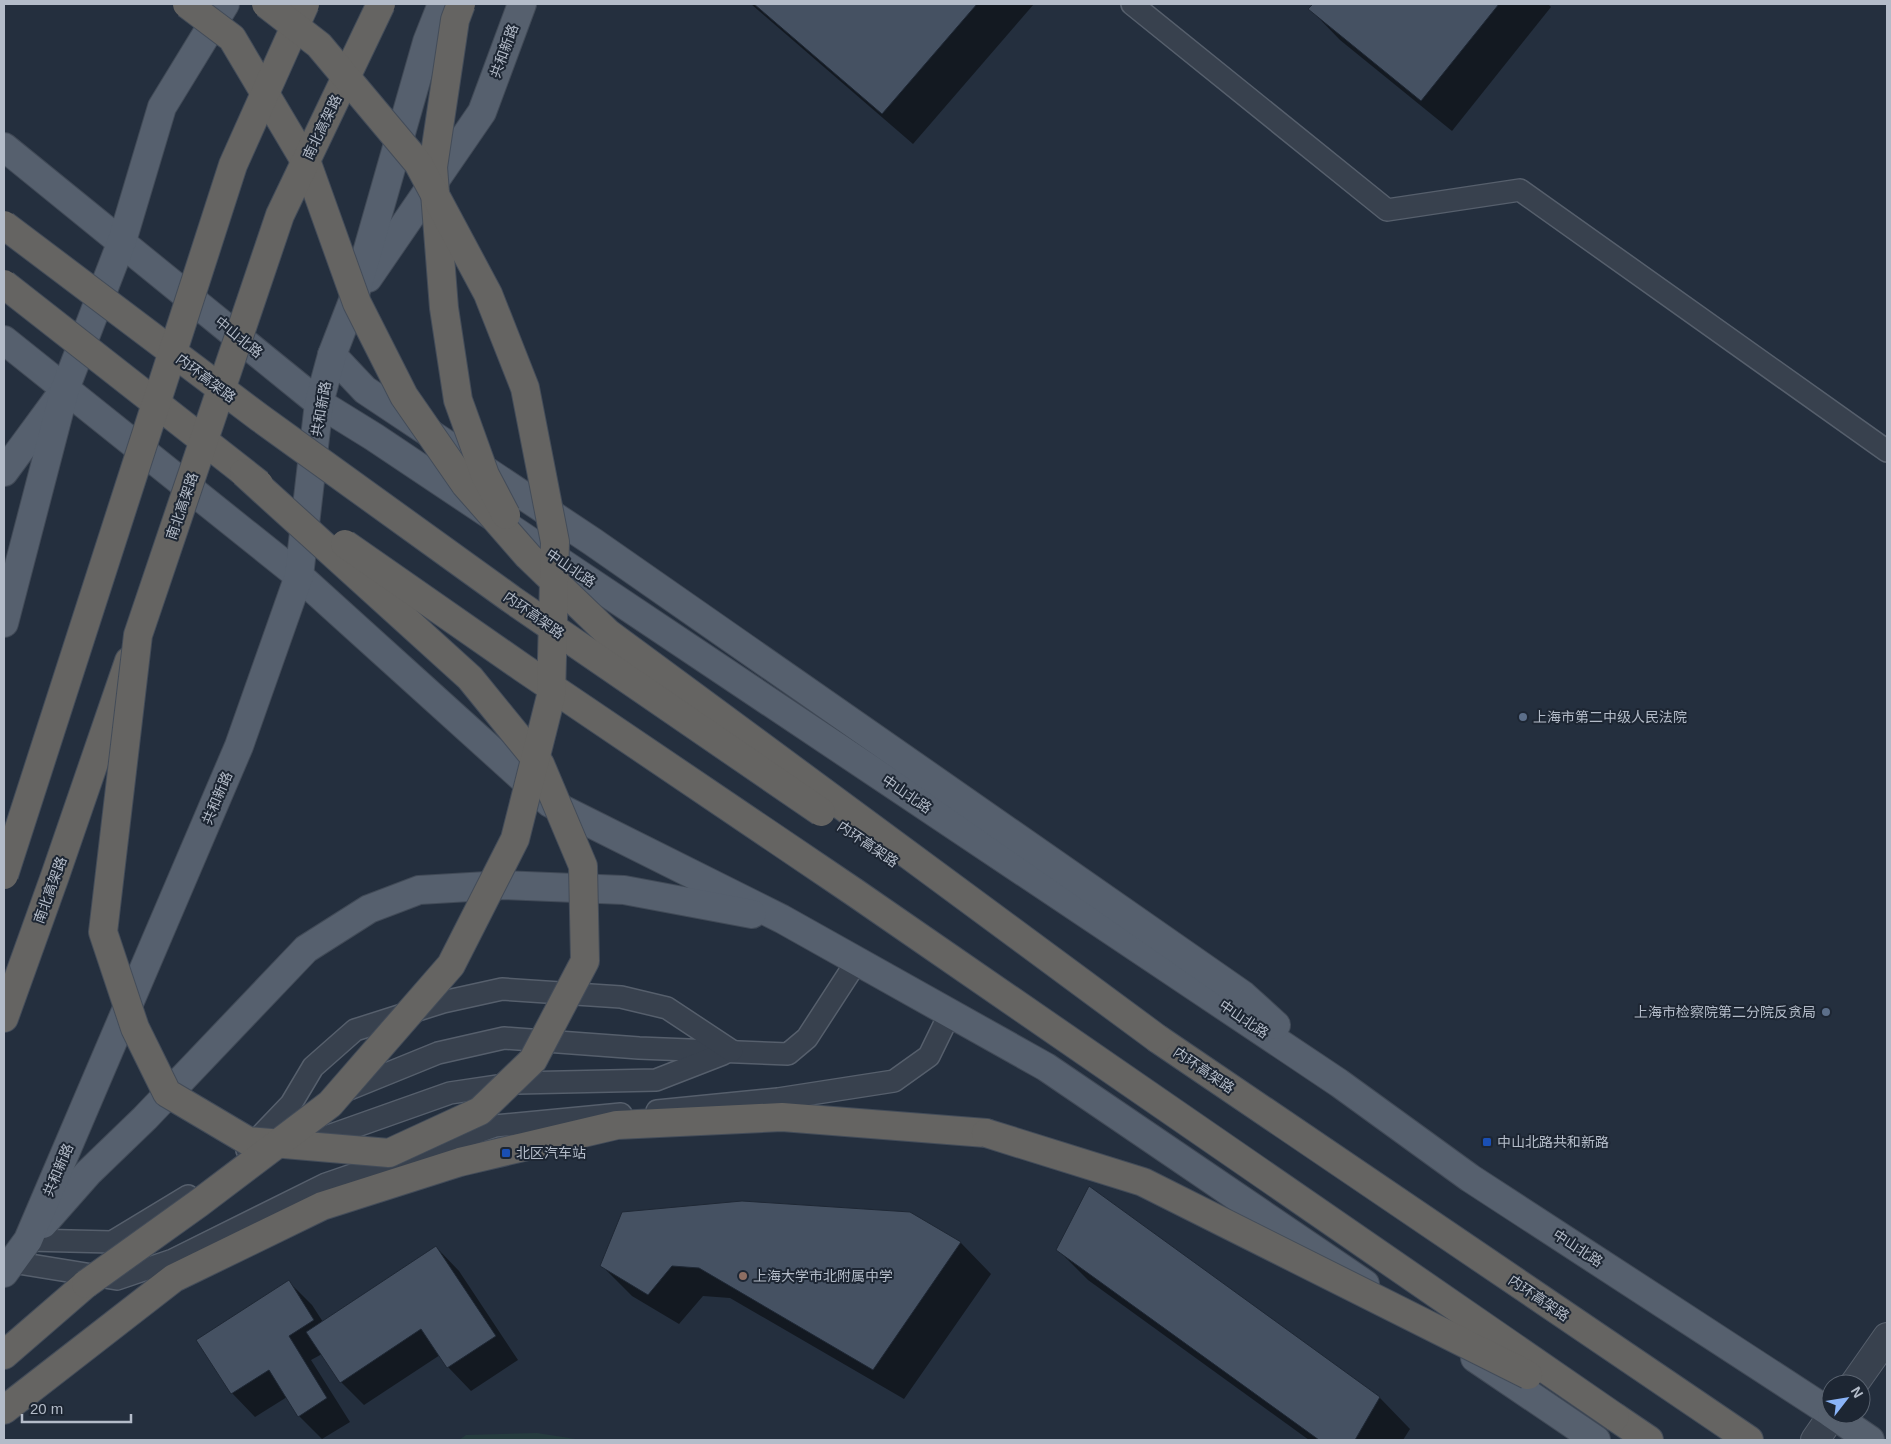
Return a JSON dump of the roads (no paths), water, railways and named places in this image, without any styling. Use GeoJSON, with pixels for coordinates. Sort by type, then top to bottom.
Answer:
{"type":"FeatureCollection","features":[{"type":"Feature","properties":{"kind":"highway"},"geometry":{"type":"LineString","coordinates":[[187,4],[232,38],[308,166],[357,302],[404,396],[465,484],[528,556],[608,633],[1158,1039]]}},
{"type":"Feature","properties":{"kind":"highway"},"geometry":{"type":"LineString","coordinates":[[4,1355],[86,1284],[199,1203],[330,1104],[451,965],[515,839],[551,696],[555,542],[525,388],[488,294],[418,163],[319,45],[266,4]]}},
{"type":"Feature","properties":{"kind":"highway"},"geometry":{"type":"LineString","coordinates":[[4,875],[234,165],[306,4]]}},
{"type":"Feature","properties":{"kind":"highway","name":"南北高架路"},"geometry":{"type":"LineString","coordinates":[[4,1018],[138,635],[280,215],[381,4]]}},
{"type":"Feature","properties":{"kind":"highway"},"geometry":{"type":"LineString","coordinates":[[461,4],[455,20],[433,167],[444,308],[458,400],[485,475],[528,556]]}},
{"type":"Feature","properties":{"kind":"highway","name":"内环高架路"},"geometry":{"type":"LineString","coordinates":[[4,225],[260,418],[510,599],[840,826],[1750,1440]]}},
{"type":"Feature","properties":{"kind":"highway"},"geometry":{"type":"LineString","coordinates":[[4,284],[244,473],[523,668],[854,892],[1648,1440]]}},
{"type":"Feature","properties":{"kind":"highway"},"geometry":{"type":"LineString","coordinates":[[138,635],[103,932],[135,1028],[167,1093],[248,1141],[389,1153],[480,1111],[533,1060],[585,961],[584,866],[540,764],[470,678],[244,473]]}},
{"type":"Feature","properties":{"kind":"highway"},"geometry":{"type":"LineString","coordinates":[[4,1410],[174,1278],[322,1206],[460,1162],[617,1125],[782,1117],[986,1133],[1143,1182],[1615,1418]]}},
{"type":"Feature","properties":{"kind":"main road"},"geometry":{"type":"LineString","coordinates":[[4,623],[65,389],[122,241],[162,107],[225,4]]}},
{"type":"Feature","properties":{"kind":"main road","name":"共和新路"},"geometry":{"type":"LineString","coordinates":[[8,1268],[28,1240],[239,746],[298,576],[319,404],[332,355],[354,298],[427,42],[442,4]]}},
{"type":"Feature","properties":{"kind":"main road","name":"共和新路"},"geometry":{"type":"LineString","coordinates":[[354,298],[482,112],[522,4]]}},
{"type":"Feature","properties":{"kind":"main road","name":"中山北路"},"geometry":{"type":"LineString","coordinates":[[4,147],[122,241],[319,404],[374,437],[1339,1083],[1470,1178],[1821,1407]]}},
{"type":"Feature","properties":{"kind":"main road"},"geometry":{"type":"LineString","coordinates":[[4,340],[298,576],[550,803],[782,919],[1046,1067],[1596,1440]]}},
{"type":"Feature","properties":{"kind":"main road"},"geometry":{"type":"LineString","coordinates":[[332,355],[365,390],[593,542],[1243,995],[1339,1083]]}},
{"type":"Feature","properties":{"kind":"main road"},"geometry":{"type":"LineString","coordinates":[[4,472],[65,389]]}},
{"type":"Feature","properties":{"kind":"main road"},"geometry":{"type":"LineString","coordinates":[[28,1240],[88,1173],[145,1118],[306,948],[370,909],[419,890],[504,885],[624,890],[782,919]]}},
{"type":"Feature","properties":{"kind":"main road","name":"中山北路"},"geometry":{"type":"LineString","coordinates":[[1847,1424],[1870,1440]]}},
{"type":"Feature","properties":{"kind":"street"},"geometry":{"type":"LineString","coordinates":[[1861,1374],[1887,1337]]}},
{"type":"Feature","properties":{"kind":"street"},"geometry":{"type":"LineString","coordinates":[[1815,1440],[1825,1424]]}},
{"type":"Feature","properties":{"kind":"lane"},"geometry":{"type":"LineString","coordinates":[[1132,4],[1388,210],[1520,190],[1887,451]]}},
{"type":"Feature","properties":{"kind":"lane"},"geometry":{"type":"LineString","coordinates":[[270,1127],[301,1108],[438,1053],[504,1038],[639,1048],[788,1054],[807,1038],[857,961]]}},
{"type":"Feature","properties":{"kind":"lane"},"geometry":{"type":"LineString","coordinates":[[28,1240],[112,1242],[175,1205],[235,1163],[291,1104],[313,1067],[355,1030],[443,1002],[502,989],[621,997],[667,1008],[732,1051]]}},
{"type":"Feature","properties":{"kind":"lane"},"geometry":{"type":"LineString","coordinates":[[8,1268],[117,1279],[173,1260],[226,1236],[326,1184],[494,1126],[778,1099],[894,1081],[929,1056],[950,1013]]}},
{"type":"Feature","properties":{"kind":"lane"},"geometry":{"type":"LineString","coordinates":[[216,1176],[450,1093],[517,1083],[656,1080],[732,1051]]}},
{"type":"Feature","properties":{"kind":"place","name":"上海市第二中级人民法院"},"geometry":{"type":"Point","coordinates":[1523,717]}},
{"type":"Feature","properties":{"kind":"place","name":"上海市检察院第二分院反贪局"},"geometry":{"type":"Point","coordinates":[1826,1012]}},
{"type":"Feature","properties":{"kind":"place","name":"中山北路共和新路"},"geometry":{"type":"Point","coordinates":[1487,1142]}},
{"type":"Feature","properties":{"kind":"place","name":"北区汽车站"},"geometry":{"type":"Point","coordinates":[506,1153]}},
{"type":"Feature","properties":{"kind":"place","name":"上海大学市北附属中学"},"geometry":{"type":"Point","coordinates":[743,1276]}}]}
